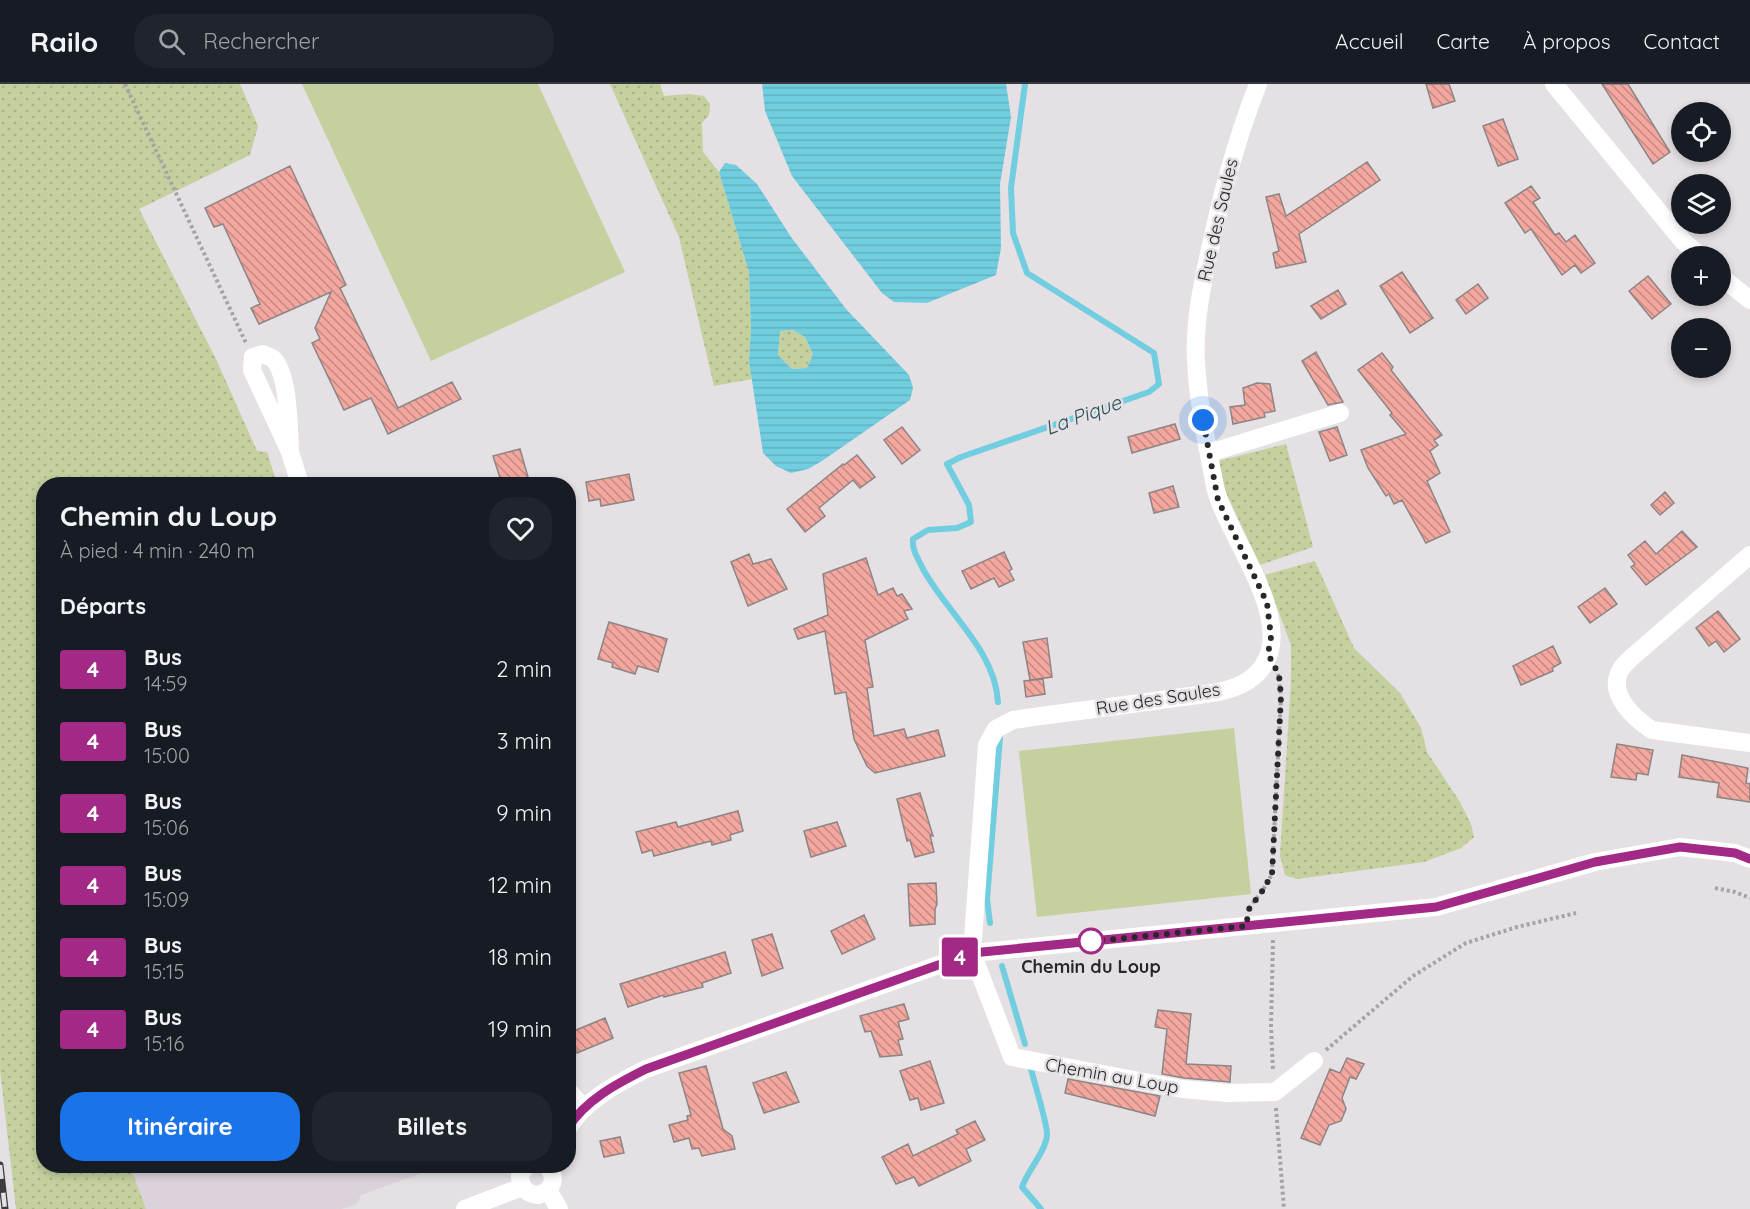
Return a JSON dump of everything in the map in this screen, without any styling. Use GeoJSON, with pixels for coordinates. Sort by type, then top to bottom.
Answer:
{"type":"FeatureCollection","features":[{"type":"Feature","properties":{"kind":"street","name":"Rue des Saules"},"geometry":{"type":"LineString","coordinates":[[972,953],[987,745],[996,729],[1013,720],[1148,702],[1237,686],[1252,678],[1268,654],[1271,637],[1267,603],[1218,500],[1200,404],[1196,360],[1198,310],[1212,240],[1231,161],[1258,84]]}},
{"type":"Feature","properties":{"kind":"street"},"geometry":{"type":"LineString","coordinates":[[1554,84],[1689,246]]}},
{"type":"Feature","properties":{"kind":"street"},"geometry":{"type":"LineString","coordinates":[[1731,285],[1750,300]]}},
{"type":"Feature","properties":{"kind":"street"},"geometry":{"type":"LineString","coordinates":[[253,357],[252,370],[290,452],[298,477]]}},
{"type":"Feature","properties":{"kind":"street"},"geometry":{"type":"LineString","coordinates":[[1209,453],[1340,414]]}},
{"type":"Feature","properties":{"kind":"street"},"geometry":{"type":"LineString","coordinates":[[1750,555],[1631,658],[1619,673],[1617,686],[1629,711],[1640,723],[1652,730],[1750,743]]}},
{"type":"Feature","properties":{"kind":"street"},"geometry":{"type":"LineString","coordinates":[[576,1118],[584,1109],[622,1081],[669,1060],[972,953],[1436,907],[1595,862],[1680,847],[1735,853],[1750,858]]}},
{"type":"Feature","properties":{"kind":"street","name":"Chemin au Loup"},"geometry":{"type":"LineString","coordinates":[[972,953],[1012,1058],[1182,1089],[1227,1093],[1275,1092],[1314,1061]]}},
{"type":"Feature","properties":{"kind":"street"},"geometry":{"type":"LineString","coordinates":[[576,1099],[584,1109]]}},
{"type":"Feature","properties":{"kind":"street"},"geometry":{"type":"LineString","coordinates":[[521,1173],[522,1187],[532,1195],[544,1194],[548,1190],[553,1182],[551,1173]]}},
{"type":"Feature","properties":{"kind":"street"},"geometry":{"type":"LineString","coordinates":[[465,1209],[522,1187]]}},
{"type":"Feature","properties":{"kind":"street"},"geometry":{"type":"LineString","coordinates":[[548,1190],[559,1209]]}},
{"type":"Feature","properties":{"kind":"path"},"geometry":{"type":"LineString","coordinates":[[125,84],[253,357]]}},
{"type":"Feature","properties":{"kind":"path"},"geometry":{"type":"LineString","coordinates":[[1246,926],[1249,909],[1272,874],[1281,696],[1279,675],[1268,654]]}},
{"type":"Feature","properties":{"kind":"path"},"geometry":{"type":"LineString","coordinates":[[1715,888],[1750,898]]}},
{"type":"Feature","properties":{"kind":"path"},"geometry":{"type":"LineString","coordinates":[[1314,1061],[1413,976],[1466,943],[1517,927],[1576,913]]}},
{"type":"Feature","properties":{"kind":"shaded area"},"geometry":{"type":"Polygon","coordinates":[[[133,1173],[422,1173],[361,1195],[357,1204],[342,1209],[146,1209],[133,1173]]]}},
{"type":"Feature","properties":{"kind":"green space"},"geometry":{"type":"Polygon","coordinates":[[[0,84],[240,84],[258,126],[250,155],[139,209],[216,359],[257,451],[267,452],[275,477],[36,477],[36,1173],[133,1173],[146,1209],[16,1209],[0,1070],[0,84]]]}},
{"type":"Feature","properties":{"kind":"green space"},"geometry":{"type":"Polygon","coordinates":[[[302,84],[538,84],[625,272],[431,361],[302,84]]]}},
{"type":"Feature","properties":{"kind":"green space"},"geometry":{"type":"Polygon","coordinates":[[[610,84],[660,84],[664,96],[688,94],[704,96],[710,104],[709,115],[702,123],[703,152],[719,172],[749,272],[751,327],[749,361],[752,379],[714,386],[679,237],[610,84]]]}},
{"type":"Feature","properties":{"kind":"green space"},"geometry":{"type":"Polygon","coordinates":[[[793,330],[805,337],[813,354],[807,368],[792,369],[778,355],[780,331],[793,330]]]}},
{"type":"Feature","properties":{"kind":"green space"},"geometry":{"type":"Polygon","coordinates":[[[1286,444],[1313,547],[1260,565],[1220,480],[1218,461],[1286,444]]]}},
{"type":"Feature","properties":{"kind":"green space"},"geometry":{"type":"Polygon","coordinates":[[[1315,561],[1354,648],[1400,693],[1421,728],[1427,752],[1460,802],[1471,824],[1474,837],[1461,848],[1424,862],[1297,879],[1285,875],[1280,856],[1291,682],[1291,645],[1265,575],[1315,561]]]}},
{"type":"Feature","properties":{"kind":"green space"},"geometry":{"type":"Polygon","coordinates":[[[1234,728],[1251,894],[1037,917],[1019,751],[1234,728]]]}},
{"type":"Feature","properties":{"kind":"water"},"geometry":{"type":"Polygon","coordinates":[[[762,84],[1006,84],[1011,117],[1000,184],[1001,248],[996,275],[927,303],[894,302],[882,293],[792,176],[765,111],[762,84]]]}},
{"type":"Feature","properties":{"kind":"water"},"geometry":{"type":"Polygon","coordinates":[[[725,163],[736,165],[757,184],[791,237],[846,309],[909,375],[913,388],[910,400],[808,469],[791,473],[776,466],[763,453],[749,361],[751,327],[749,272],[719,172],[725,163]],[[793,330],[780,331],[778,355],[792,369],[807,368],[813,354],[805,337],[793,330]]]}},
{"type":"Feature","properties":{"kind":"building"},"geometry":{"type":"Polygon","coordinates":[[[1426,84],[1449,84],[1455,101],[1433,108],[1426,84]]]}},
{"type":"Feature","properties":{"kind":"building"},"geometry":{"type":"Polygon","coordinates":[[[1602,84],[1628,84],[1670,152],[1653,164],[1602,84]]]}},
{"type":"Feature","properties":{"kind":"building"},"geometry":{"type":"Polygon","coordinates":[[[1503,119],[1518,159],[1498,166],[1483,126],[1503,119]]]}},
{"type":"Feature","properties":{"kind":"building"},"geometry":{"type":"Polygon","coordinates":[[[1367,162],[1380,180],[1299,234],[1306,262],[1276,268],[1273,253],[1279,251],[1266,197],[1279,194],[1286,216],[1367,162]]]}},
{"type":"Feature","properties":{"kind":"building"},"geometry":{"type":"Polygon","coordinates":[[[290,166],[346,285],[340,288],[398,408],[452,382],[461,399],[388,434],[371,398],[344,410],[312,343],[320,339],[315,328],[331,292],[259,324],[251,308],[260,304],[223,224],[214,227],[205,208],[290,166]]]}},
{"type":"Feature","properties":{"kind":"building"},"geometry":{"type":"Polygon","coordinates":[[[1531,186],[1540,198],[1533,202],[1555,235],[1559,233],[1566,242],[1575,235],[1595,263],[1581,273],[1575,265],[1562,275],[1531,229],[1525,233],[1505,203],[1531,186]]]}},
{"type":"Feature","properties":{"kind":"building"},"geometry":{"type":"Polygon","coordinates":[[[1402,272],[1433,318],[1410,333],[1380,286],[1402,272]]]}},
{"type":"Feature","properties":{"kind":"building"},"geometry":{"type":"Polygon","coordinates":[[[1648,276],[1671,304],[1652,319],[1629,291],[1648,276]]]}},
{"type":"Feature","properties":{"kind":"building"},"geometry":{"type":"Polygon","coordinates":[[[1478,284],[1488,298],[1466,314],[1456,300],[1478,284]]]}},
{"type":"Feature","properties":{"kind":"building"},"geometry":{"type":"Polygon","coordinates":[[[1338,290],[1346,304],[1321,319],[1311,306],[1338,290]]]}},
{"type":"Feature","properties":{"kind":"building"},"geometry":{"type":"Polygon","coordinates":[[[1316,352],[1343,402],[1328,405],[1302,361],[1316,352]]]}},
{"type":"Feature","properties":{"kind":"building"},"geometry":{"type":"Polygon","coordinates":[[[1382,353],[1393,367],[1391,370],[1442,435],[1434,440],[1438,445],[1430,451],[1440,473],[1427,481],[1450,532],[1426,543],[1402,500],[1394,504],[1389,494],[1386,496],[1368,468],[1361,450],[1406,434],[1358,370],[1382,353]]]}},
{"type":"Feature","properties":{"kind":"building"},"geometry":{"type":"Polygon","coordinates":[[[1257,383],[1270,384],[1275,411],[1264,413],[1265,417],[1233,424],[1230,407],[1245,405],[1243,388],[1257,383]]]}},
{"type":"Feature","properties":{"kind":"building"},"geometry":{"type":"Polygon","coordinates":[[[1175,424],[1180,439],[1132,453],[1128,437],[1175,424]]]}},
{"type":"Feature","properties":{"kind":"building"},"geometry":{"type":"Polygon","coordinates":[[[902,427],[920,450],[902,464],[884,440],[902,427]]]}},
{"type":"Feature","properties":{"kind":"building"},"geometry":{"type":"Polygon","coordinates":[[[1337,427],[1347,455],[1330,461],[1319,432],[1337,427]]]}},
{"type":"Feature","properties":{"kind":"building"},"geometry":{"type":"Polygon","coordinates":[[[520,449],[528,477],[500,477],[493,456],[520,449]]]}},
{"type":"Feature","properties":{"kind":"building"},"geometry":{"type":"Polygon","coordinates":[[[857,455],[875,477],[860,488],[853,480],[819,508],[825,516],[805,532],[787,509],[857,455]]]}},
{"type":"Feature","properties":{"kind":"building"},"geometry":{"type":"Polygon","coordinates":[[[629,474],[634,500],[601,506],[600,499],[589,501],[586,482],[629,474]]]}},
{"type":"Feature","properties":{"kind":"building"},"geometry":{"type":"Polygon","coordinates":[[[1173,486],[1179,507],[1154,513],[1149,493],[1173,486]]]}},
{"type":"Feature","properties":{"kind":"building"},"geometry":{"type":"Polygon","coordinates":[[[1665,492],[1674,503],[1660,515],[1651,505],[1665,492]]]}},
{"type":"Feature","properties":{"kind":"building"},"geometry":{"type":"Polygon","coordinates":[[[1682,531],[1697,547],[1646,585],[1631,567],[1635,564],[1628,555],[1645,541],[1656,554],[1682,531]]]}},
{"type":"Feature","properties":{"kind":"building"},"geometry":{"type":"Polygon","coordinates":[[[1004,552],[1012,569],[1009,571],[1014,580],[999,587],[994,578],[971,589],[962,571],[1004,552]]]}},
{"type":"Feature","properties":{"kind":"building"},"geometry":{"type":"Polygon","coordinates":[[[749,554],[753,564],[771,559],[787,589],[748,606],[731,562],[749,554]]]}},
{"type":"Feature","properties":{"kind":"building"},"geometry":{"type":"Polygon","coordinates":[[[866,558],[878,595],[893,588],[897,596],[902,594],[912,609],[904,611],[908,619],[865,640],[873,687],[867,688],[874,736],[904,729],[907,738],[938,730],[945,756],[875,773],[867,766],[854,739],[846,692],[835,694],[825,631],[798,639],[794,629],[828,615],[823,574],[866,558]]]}},
{"type":"Feature","properties":{"kind":"building"},"geometry":{"type":"Polygon","coordinates":[[[1605,588],[1617,604],[1590,623],[1578,607],[1605,588]]]}},
{"type":"Feature","properties":{"kind":"building"},"geometry":{"type":"Polygon","coordinates":[[[1718,611],[1740,639],[1724,652],[1716,641],[1709,646],[1696,628],[1718,611]]]}},
{"type":"Feature","properties":{"kind":"building"},"geometry":{"type":"Polygon","coordinates":[[[609,622],[667,639],[658,672],[638,666],[635,674],[612,667],[613,663],[598,659],[609,622]]]}},
{"type":"Feature","properties":{"kind":"building"},"geometry":{"type":"Polygon","coordinates":[[[1047,638],[1052,677],[1030,680],[1023,642],[1047,638]]]}},
{"type":"Feature","properties":{"kind":"building"},"geometry":{"type":"Polygon","coordinates":[[[1553,646],[1561,663],[1552,668],[1553,671],[1521,685],[1513,666],[1553,646]]]}},
{"type":"Feature","properties":{"kind":"building"},"geometry":{"type":"Polygon","coordinates":[[[1043,679],[1045,694],[1026,697],[1024,681],[1043,679]]]}},
{"type":"Feature","properties":{"kind":"building"},"geometry":{"type":"Polygon","coordinates":[[[1617,744],[1653,750],[1648,775],[1637,773],[1636,780],[1611,777],[1617,744]]]}},
{"type":"Feature","properties":{"kind":"building"},"geometry":{"type":"Polygon","coordinates":[[[1682,755],[1748,768],[1746,783],[1750,784],[1750,802],[1717,797],[1719,783],[1679,777],[1682,755]]]}},
{"type":"Feature","properties":{"kind":"building"},"geometry":{"type":"Polygon","coordinates":[[[920,793],[933,836],[930,835],[934,852],[915,857],[910,840],[907,841],[897,799],[920,793]]]}},
{"type":"Feature","properties":{"kind":"building"},"geometry":{"type":"Polygon","coordinates":[[[738,811],[743,831],[730,835],[731,840],[712,845],[711,841],[654,856],[652,850],[642,853],[636,832],[676,822],[678,827],[738,811]]]}},
{"type":"Feature","properties":{"kind":"building"},"geometry":{"type":"Polygon","coordinates":[[[837,822],[846,846],[811,857],[804,831],[837,822]]]}},
{"type":"Feature","properties":{"kind":"building"},"geometry":{"type":"Polygon","coordinates":[[[936,883],[935,924],[910,926],[908,884],[936,883]]]}},
{"type":"Feature","properties":{"kind":"building"},"geometry":{"type":"Polygon","coordinates":[[[864,915],[875,939],[842,954],[831,931],[864,915]]]}},
{"type":"Feature","properties":{"kind":"building"},"geometry":{"type":"Polygon","coordinates":[[[772,934],[783,968],[762,976],[752,940],[772,934]]]}},
{"type":"Feature","properties":{"kind":"building"},"geometry":{"type":"Polygon","coordinates":[[[725,952],[731,973],[702,983],[703,987],[664,997],[664,995],[628,1007],[620,984],[725,952]]]}},
{"type":"Feature","properties":{"kind":"building"},"geometry":{"type":"Polygon","coordinates":[[[904,1004],[909,1019],[898,1022],[903,1039],[898,1040],[902,1055],[880,1057],[871,1031],[865,1032],[860,1016],[904,1004]]]}},
{"type":"Feature","properties":{"kind":"building"},"geometry":{"type":"Polygon","coordinates":[[[1158,1010],[1191,1014],[1186,1064],[1231,1066],[1230,1082],[1162,1074],[1167,1029],[1155,1027],[1158,1010]]]}},
{"type":"Feature","properties":{"kind":"building"},"geometry":{"type":"Polygon","coordinates":[[[605,1018],[613,1038],[577,1053],[576,1030],[605,1018]]]}},
{"type":"Feature","properties":{"kind":"building"},"geometry":{"type":"Polygon","coordinates":[[[1347,1058],[1364,1064],[1356,1079],[1350,1077],[1342,1098],[1346,1109],[1341,1121],[1329,1125],[1320,1145],[1301,1138],[1330,1069],[1340,1073],[1347,1058]]]}},
{"type":"Feature","properties":{"kind":"building"},"geometry":{"type":"Polygon","coordinates":[[[930,1061],[944,1103],[921,1110],[918,1098],[910,1100],[900,1071],[930,1061]]]}},
{"type":"Feature","properties":{"kind":"building"},"geometry":{"type":"Polygon","coordinates":[[[706,1066],[723,1129],[732,1136],[735,1149],[702,1156],[699,1148],[692,1149],[689,1138],[674,1142],[669,1125],[688,1120],[687,1116],[691,1115],[679,1073],[706,1066]]]}},
{"type":"Feature","properties":{"kind":"building"},"geometry":{"type":"Polygon","coordinates":[[[786,1072],[799,1102],[764,1113],[753,1083],[786,1072]]]}},
{"type":"Feature","properties":{"kind":"building"},"geometry":{"type":"Polygon","coordinates":[[[1068,1079],[1160,1096],[1155,1116],[1065,1093],[1068,1079]]]}},
{"type":"Feature","properties":{"kind":"building"},"geometry":{"type":"Polygon","coordinates":[[[975,1121],[985,1140],[966,1149],[971,1161],[919,1186],[914,1177],[896,1184],[882,1157],[908,1144],[913,1156],[958,1134],[956,1130],[975,1121]]]}},
{"type":"Feature","properties":{"kind":"building"},"geometry":{"type":"Polygon","coordinates":[[[620,1137],[624,1153],[604,1157],[600,1141],[620,1137]]]}},
{"type":"Feature","properties":{"kind":"waterway","name":"La Pique"},"geometry":{"type":"LineString","coordinates":[[998,702],[995,683],[988,665],[968,632],[933,585],[913,547],[913,539],[928,530],[957,528],[971,522],[969,505],[947,464],[961,457],[1149,392],[1159,384],[1154,353],[1027,273],[1013,233],[1011,188],[1025,84]]}},
{"type":"Feature","properties":{"kind":"waterway","name":"La Pique"},"geometry":{"type":"LineString","coordinates":[[990,923],[987,899],[1000,738]]}},
{"type":"Feature","properties":{"kind":"waterway","name":"La Pique"},"geometry":{"type":"LineString","coordinates":[[1002,966],[1025,1044]]}},
{"type":"Feature","properties":{"kind":"waterway","name":"La Pique"},"geometry":{"type":"LineString","coordinates":[[1030,1065],[1047,1135],[1044,1147],[1022,1187],[1041,1209]]}},
{"type":"Feature","properties":{"kind":"railway"},"geometry":{"type":"LineString","coordinates":[[0,1165],[5,1209]]}},
{"type":"Feature","properties":{"kind":"bus line","name":"4"},"geometry":{"type":"LineString","coordinates":[[576,1118],[602,1095],[622,1081],[646,1069],[972,953],[1436,907],[1595,862],[1680,847],[1735,853],[1750,859]]}},
{"type":"Feature","properties":{"kind":"place","name":"Chemin du Loup"},"geometry":{"type":"Point","coordinates":[1091,941]}},
{"type":"Feature","properties":{"kind":"route"},"geometry":{"type":"LineString","coordinates":[[1091,941],[1086,942],[1246,926],[1249,909],[1272,874],[1281,696],[1279,675],[1268,654],[1271,637],[1267,603],[1218,500],[1203,420]]}}]}
